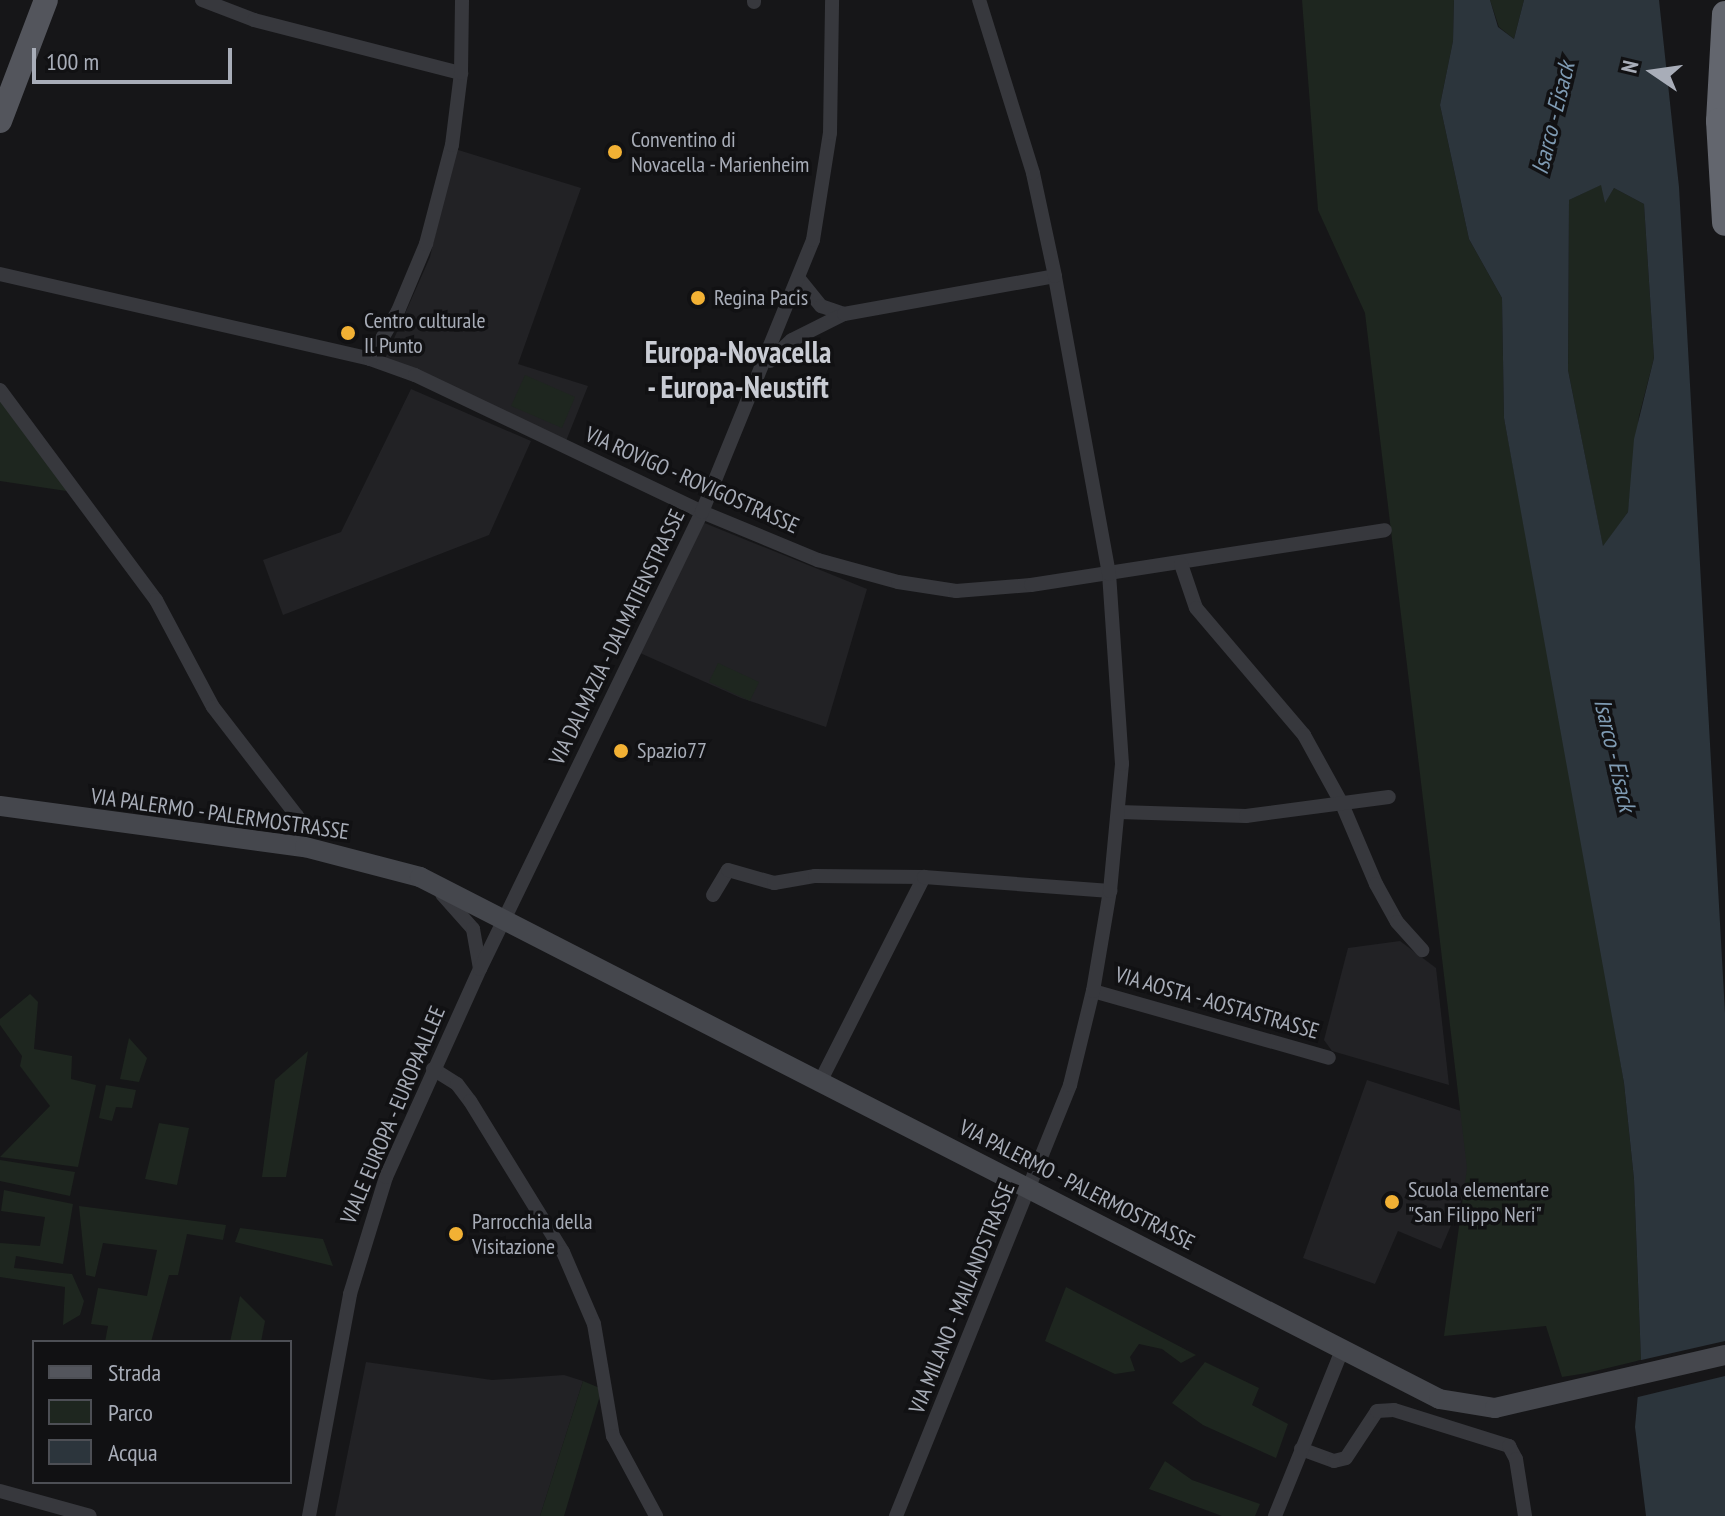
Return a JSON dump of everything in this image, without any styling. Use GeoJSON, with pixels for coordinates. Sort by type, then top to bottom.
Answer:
{"type":"FeatureCollection","features":[{"type":"Feature","properties":{"kind":"highway"},"geometry":{"type":"LineString","coordinates":[[1725,14],[1719,121],[1725,223]]}},
{"type":"Feature","properties":{"kind":"main road"},"geometry":{"type":"LineString","coordinates":[[0,121],[46,0]]}},
{"type":"Feature","properties":{"kind":"street"},"geometry":{"type":"LineString","coordinates":[[204,0],[254,20],[461,73]]}},
{"type":"Feature","properties":{"kind":"street"},"geometry":{"type":"LineString","coordinates":[[370,359],[398,311],[426,244],[452,145],[461,73],[462,0]]}},
{"type":"Feature","properties":{"kind":"street","name":"VIA DALMAZIA - DALMATIENSTRASSE"},"geometry":{"type":"LineString","coordinates":[[505,918],[702,512],[764,368],[813,240],[830,133],[832,0]]}},
{"type":"Feature","properties":{"kind":"street","name":"VIA MILANO - MAILANDSTRASSE"},"geometry":{"type":"LineString","coordinates":[[896,1516],[1070,1085],[1093,991],[1110,891],[1119,812],[1120,688],[1109,574],[1067,336],[1033,173],[979,0]]}},
{"type":"Feature","properties":{"kind":"street","name":"VIA ROVIGO - ROVIGOSTRASSE"},"geometry":{"type":"LineString","coordinates":[[0,274],[370,359],[415,375],[702,512],[818,560],[898,582],[956,591],[1181,564],[1385,530]]}},
{"type":"Feature","properties":{"kind":"street"},"geometry":{"type":"LineString","coordinates":[[764,368],[786,343],[844,314],[1055,276]]}},
{"type":"Feature","properties":{"kind":"street"},"geometry":{"type":"LineString","coordinates":[[799,279],[821,306],[844,314]]}},
{"type":"Feature","properties":{"kind":"street"},"geometry":{"type":"LineString","coordinates":[[0,390],[156,600],[213,707],[297,816],[305,847]]}},
{"type":"Feature","properties":{"kind":"street"},"geometry":{"type":"LineString","coordinates":[[1181,564],[1196,608],[1304,735],[1342,804],[1383,896],[1422,950]]}},
{"type":"Feature","properties":{"kind":"street"},"geometry":{"type":"LineString","coordinates":[[1119,812],[1246,816],[1389,797]]}},
{"type":"Feature","properties":{"kind":"street","name":"VIA PALERMO - PALERMOSTRASSE"},"geometry":{"type":"LineString","coordinates":[[0,806],[305,847],[396,868],[430,882],[821,1080],[1030,1190],[1196,1271],[1341,1353],[1439,1399],[1471,1407],[1546,1397],[1725,1355]]}},
{"type":"Feature","properties":{"kind":"street"},"geometry":{"type":"LineString","coordinates":[[713,895],[728,870],[774,883],[815,876],[924,877],[1110,891]]}},
{"type":"Feature","properties":{"kind":"street"},"geometry":{"type":"LineString","coordinates":[[821,1080],[924,877]]}},
{"type":"Feature","properties":{"kind":"street","name":"VIA PALERMO - PALERMOSTRASSE"},"geometry":{"type":"LineString","coordinates":[[430,882],[473,929],[480,969]]}},
{"type":"Feature","properties":{"kind":"street","name":"VIALE EUROPA - EUROPAALLEE"},"geometry":{"type":"LineString","coordinates":[[309,1516],[359,1256],[386,1177],[505,918]]}},
{"type":"Feature","properties":{"kind":"street","name":"VIA AOSTA - AOSTASTRASSE"},"geometry":{"type":"LineString","coordinates":[[1093,991],[1329,1058]]}},
{"type":"Feature","properties":{"kind":"street"},"geometry":{"type":"LineString","coordinates":[[433,1069],[457,1084],[470,1101],[563,1252],[594,1324],[613,1436],[656,1516]]}},
{"type":"Feature","properties":{"kind":"street"},"geometry":{"type":"LineString","coordinates":[[1275,1516],[1341,1353]]}},
{"type":"Feature","properties":{"kind":"street"},"geometry":{"type":"LineString","coordinates":[[1301,1449],[1334,1461],[1346,1458],[1377,1411],[1394,1410],[1509,1446],[1516,1459],[1525,1516]]}},
{"type":"Feature","properties":{"kind":"street","name":"VIALE EUROPA - EUROPAALLEE"},"geometry":{"type":"LineString","coordinates":[[299,1516],[315,1479]]}},
{"type":"Feature","properties":{"kind":"street"},"geometry":{"type":"LineString","coordinates":[[0,1491],[90,1516]]}},
{"type":"Feature","properties":{"kind":"shaded area"},"geometry":{"type":"Polygon","coordinates":[[[455,149],[581,188],[518,364],[588,386],[566,441],[385,359],[430,257],[455,149]]]}},
{"type":"Feature","properties":{"kind":"shaded area"},"geometry":{"type":"Polygon","coordinates":[[[411,389],[531,441],[489,535],[283,615],[263,560],[341,532],[411,389]]]}},
{"type":"Feature","properties":{"kind":"shaded area"},"geometry":{"type":"Polygon","coordinates":[[[702,522],[867,589],[826,727],[741,698],[640,653],[702,522]]]}},
{"type":"Feature","properties":{"kind":"shaded area"},"geometry":{"type":"Polygon","coordinates":[[[1400,941],[1436,968],[1449,1085],[1332,1051],[1324,1040],[1348,948],[1400,941]]]}},
{"type":"Feature","properties":{"kind":"shaded area","name":"Scuola elementare \"San Filippo Neri\""},"geometry":{"type":"Polygon","coordinates":[[[1367,1080],[1467,1113],[1473,1173],[1441,1249],[1398,1231],[1375,1284],[1303,1258],[1367,1080]]]}},
{"type":"Feature","properties":{"kind":"shaded area"},"geometry":{"type":"Polygon","coordinates":[[[366,1362],[492,1380],[564,1375],[583,1381],[540,1516],[335,1516],[366,1362]]]}},
{"type":"Feature","properties":{"kind":"green space"},"geometry":{"type":"Polygon","coordinates":[[[1302,0],[1454,0],[1453,41],[1440,105],[1469,239],[1502,298],[1504,418],[1571,773],[1624,1083],[1634,1179],[1641,1360],[1587,1373],[1562,1377],[1546,1326],[1444,1336],[1467,1168],[1365,313],[1318,210],[1302,0]]]}},
{"type":"Feature","properties":{"kind":"green space"},"geometry":{"type":"Polygon","coordinates":[[[1490,0],[1524,0],[1514,39],[1499,27],[1490,0]]]}},
{"type":"Feature","properties":{"kind":"green space"},"geometry":{"type":"Polygon","coordinates":[[[1602,184],[1605,202],[1614,188],[1644,204],[1654,358],[1639,416],[1628,512],[1603,547],[1568,370],[1569,200],[1602,184]]]}},
{"type":"Feature","properties":{"kind":"green space"},"geometry":{"type":"Polygon","coordinates":[[[525,375],[575,397],[562,428],[511,406],[525,375]]]}},
{"type":"Feature","properties":{"kind":"green space"},"geometry":{"type":"Polygon","coordinates":[[[0,396],[73,492],[0,481],[0,396]]]}},
{"type":"Feature","properties":{"kind":"green space"},"geometry":{"type":"Polygon","coordinates":[[[718,663],[759,682],[750,701],[709,682],[718,663]]]}},
{"type":"Feature","properties":{"kind":"green space"},"geometry":{"type":"Polygon","coordinates":[[[30,994],[38,1002],[34,1049],[72,1056],[71,1079],[96,1085],[78,1167],[0,1157],[50,1106],[20,1066],[22,1056],[0,1025],[0,1019],[30,994]]]}},
{"type":"Feature","properties":{"kind":"green space"},"geometry":{"type":"Polygon","coordinates":[[[129,1038],[147,1058],[139,1082],[120,1079],[129,1038]]]}},
{"type":"Feature","properties":{"kind":"green space"},"geometry":{"type":"Polygon","coordinates":[[[308,1051],[286,1177],[262,1177],[275,1080],[308,1051]]]}},
{"type":"Feature","properties":{"kind":"green space"},"geometry":{"type":"Polygon","coordinates":[[[106,1085],[136,1090],[132,1108],[116,1107],[112,1121],[99,1118],[106,1085]]]}},
{"type":"Feature","properties":{"kind":"green space"},"geometry":{"type":"Polygon","coordinates":[[[159,1123],[189,1128],[177,1185],[145,1179],[159,1123]]]}},
{"type":"Feature","properties":{"kind":"green space"},"geometry":{"type":"Polygon","coordinates":[[[0,1160],[75,1172],[70,1196],[0,1181],[0,1160]]]}},
{"type":"Feature","properties":{"kind":"green space"},"geometry":{"type":"Polygon","coordinates":[[[4,1190],[73,1204],[63,1264],[16,1256],[14,1268],[72,1274],[84,1301],[80,1315],[63,1325],[65,1287],[0,1277],[0,1243],[40,1246],[45,1217],[1,1211],[4,1190]]]}},
{"type":"Feature","properties":{"kind":"green space"},"geometry":{"type":"Polygon","coordinates":[[[79,1206],[226,1225],[223,1240],[187,1234],[178,1275],[169,1275],[152,1340],[105,1340],[108,1326],[91,1324],[98,1288],[147,1296],[157,1250],[103,1243],[95,1277],[86,1275],[79,1206]]]}},
{"type":"Feature","properties":{"kind":"green space"},"geometry":{"type":"Polygon","coordinates":[[[240,1228],[323,1239],[333,1266],[235,1242],[240,1228]]]}},
{"type":"Feature","properties":{"kind":"green space"},"geometry":{"type":"Polygon","coordinates":[[[1066,1287],[1196,1355],[1181,1363],[1162,1349],[1139,1344],[1130,1357],[1135,1371],[1115,1374],[1045,1341],[1066,1287]]]}},
{"type":"Feature","properties":{"kind":"green space"},"geometry":{"type":"Polygon","coordinates":[[[240,1296],[265,1321],[261,1340],[230,1340],[240,1296]]]}},
{"type":"Feature","properties":{"kind":"green space"},"geometry":{"type":"Polygon","coordinates":[[[1205,1362],[1259,1388],[1252,1405],[1288,1424],[1276,1458],[1203,1425],[1172,1403],[1205,1362]]]}},
{"type":"Feature","properties":{"kind":"green space"},"geometry":{"type":"Polygon","coordinates":[[[583,1381],[602,1389],[564,1516],[540,1516],[583,1381]]]}},
{"type":"Feature","properties":{"kind":"green space"},"geometry":{"type":"Polygon","coordinates":[[[1165,1461],[1192,1480],[1260,1504],[1255,1516],[1222,1516],[1149,1489],[1165,1461]]]}},
{"type":"Feature","properties":{"kind":"water","name":"Isarco - Eisack"},"geometry":{"type":"Polygon","coordinates":[[[1454,0],[1490,0],[1498,27],[1514,39],[1524,0],[1659,0],[1679,187],[1725,1013],[1725,1516],[1646,1516],[1635,1427],[1641,1360],[1634,1179],[1624,1083],[1504,418],[1502,298],[1469,239],[1440,105],[1453,41],[1454,0]],[[1601,185],[1569,200],[1568,370],[1603,546],[1628,512],[1634,439],[1654,358],[1644,204],[1614,188],[1605,203],[1601,185]]]}},
{"type":"Feature","properties":{"kind":"pier"},"geometry":{"type":"Polygon","coordinates":[[[1725,1341],[1725,1376],[1634,1398],[1637,1361],[1725,1341]]]}},
{"type":"Feature","properties":{"kind":"place","name":"Conventino di Novacella - Marienheim"},"geometry":{"type":"Point","coordinates":[615,152]}},
{"type":"Feature","properties":{"kind":"place","name":"Regina Pacis"},"geometry":{"type":"Point","coordinates":[698,298]}},
{"type":"Feature","properties":{"kind":"place","name":"Centro culturale Il Punto"},"geometry":{"type":"Point","coordinates":[348,333]}},
{"type":"Feature","properties":{"kind":"place","name":"Spazio77"},"geometry":{"type":"Point","coordinates":[621,751]}},
{"type":"Feature","properties":{"kind":"place","name":"Scuola elementare \"San Filippo Neri\""},"geometry":{"type":"Point","coordinates":[1392,1202]}},
{"type":"Feature","properties":{"kind":"place","name":"Parrocchia della Visitazione"},"geometry":{"type":"Point","coordinates":[456,1234]}},
{"type":"Feature","properties":{"kind":"district","name":"Europa-Novacella - Europa-Neustift"},"geometry":{"type":"Point","coordinates":[738,369]}}]}
